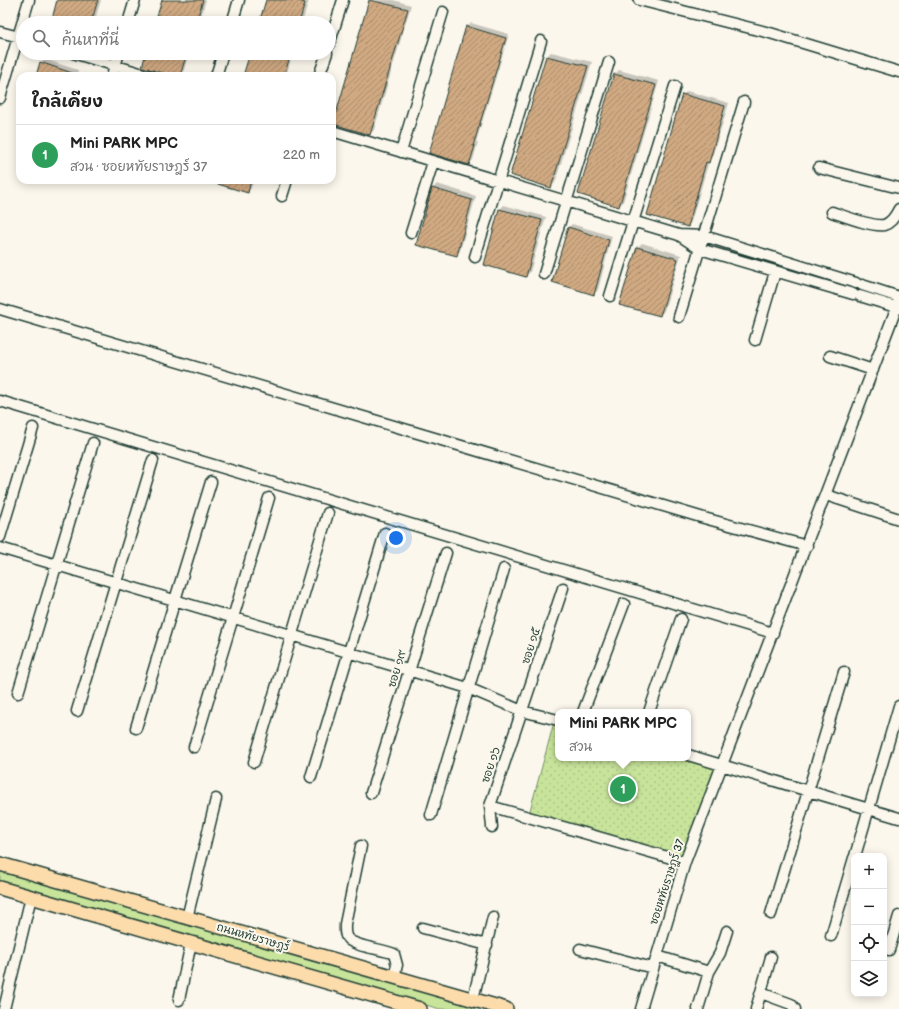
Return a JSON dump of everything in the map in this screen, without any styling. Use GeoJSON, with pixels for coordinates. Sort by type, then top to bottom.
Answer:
{"type":"FeatureCollection","features":[{"type":"Feature","properties":{"kind":"main road","name":"ถนนหทัยราษฎร์"},"geometry":{"type":"LineString","coordinates":[[0,864],[506,1009]]}},
{"type":"Feature","properties":{"kind":"main road","name":"ถนนหทัยราษฎร์"},"geometry":{"type":"LineString","coordinates":[[0,888],[191,943],[399,1006],[420,1009]]}},
{"type":"Feature","properties":{"kind":"street"},"geometry":{"type":"LineString","coordinates":[[26,16],[29,0]]}},
{"type":"Feature","properties":{"kind":"street"},"geometry":{"type":"LineString","coordinates":[[130,16],[135,0]]}},
{"type":"Feature","properties":{"kind":"street"},"geometry":{"type":"LineString","coordinates":[[234,16],[239,0]]}},
{"type":"Feature","properties":{"kind":"street"},"geometry":{"type":"LineString","coordinates":[[336,22],[343,0]]}},
{"type":"Feature","properties":{"kind":"street"},"geometry":{"type":"LineString","coordinates":[[639,0],[770,34],[899,72]]}},
{"type":"Feature","properties":{"kind":"street"},"geometry":{"type":"LineString","coordinates":[[400,152],[443,12]]}},
{"type":"Feature","properties":{"kind":"street"},"geometry":{"type":"LineString","coordinates":[[0,32],[16,37]]}},
{"type":"Feature","properties":{"kind":"street"},"geometry":{"type":"LineString","coordinates":[[475,257],[541,40]]}},
{"type":"Feature","properties":{"kind":"street"},"geometry":{"type":"LineString","coordinates":[[0,98],[16,52]]}},
{"type":"Feature","properties":{"kind":"street"},"geometry":{"type":"LineString","coordinates":[[98,60],[137,72]]}},
{"type":"Feature","properties":{"kind":"street"},"geometry":{"type":"LineString","coordinates":[[113,72],[117,60]]}},
{"type":"Feature","properties":{"kind":"street"},"geometry":{"type":"LineString","coordinates":[[217,72],[221,60]]}},
{"type":"Feature","properties":{"kind":"street"},"geometry":{"type":"LineString","coordinates":[[321,72],[325,60]]}},
{"type":"Feature","properties":{"kind":"street"},"geometry":{"type":"LineString","coordinates":[[544,274],[609,62]]}},
{"type":"Feature","properties":{"kind":"street"},"geometry":{"type":"LineString","coordinates":[[610,296],[675,86]]}},
{"type":"Feature","properties":{"kind":"street"},"geometry":{"type":"LineString","coordinates":[[679,317],[744,102]]}},
{"type":"Feature","properties":{"kind":"street"},"geometry":{"type":"LineString","coordinates":[[336,132],[679,235],[704,236],[899,297]]}},
{"type":"Feature","properties":{"kind":"street"},"geometry":{"type":"LineString","coordinates":[[411,233],[433,162]]}},
{"type":"Feature","properties":{"kind":"street"},"geometry":{"type":"LineString","coordinates":[[819,168],[899,188]]}},
{"type":"Feature","properties":{"kind":"street"},"geometry":{"type":"LineString","coordinates":[[282,196],[286,184]]}},
{"type":"Feature","properties":{"kind":"street"},"geometry":{"type":"LineString","coordinates":[[832,212],[875,224],[884,225],[890,222],[899,209]]}},
{"type":"Feature","properties":{"kind":"street"},"geometry":{"type":"LineString","coordinates":[[679,235],[700,249],[856,295],[898,305]]}},
{"type":"Feature","properties":{"kind":"street"},"geometry":{"type":"LineString","coordinates":[[755,340],[775,272]]}},
{"type":"Feature","properties":{"kind":"street","name":"ซอยหทัยราษฎร์ 37"},"geometry":{"type":"LineString","coordinates":[[641,1009],[685,862],[898,305]]}},
{"type":"Feature","properties":{"kind":"street"},"geometry":{"type":"LineString","coordinates":[[0,309],[696,515],[807,546]]}},
{"type":"Feature","properties":{"kind":"street"},"geometry":{"type":"LineString","coordinates":[[830,356],[873,370]]}},
{"type":"Feature","properties":{"kind":"street"},"geometry":{"type":"LineString","coordinates":[[0,402],[773,634]]}},
{"type":"Feature","properties":{"kind":"street"},"geometry":{"type":"LineString","coordinates":[[0,537],[33,428]]}},
{"type":"Feature","properties":{"kind":"street"},"geometry":{"type":"LineString","coordinates":[[18,693],[93,443]]}},
{"type":"Feature","properties":{"kind":"street"},"geometry":{"type":"LineString","coordinates":[[77,711],[153,460]]}},
{"type":"Feature","properties":{"kind":"street"},"geometry":{"type":"LineString","coordinates":[[136,728],[211,482]]}},
{"type":"Feature","properties":{"kind":"street"},"geometry":{"type":"LineString","coordinates":[[826,495],[899,519]]}},
{"type":"Feature","properties":{"kind":"street"},"geometry":{"type":"LineString","coordinates":[[194,747],[269,498]]}},
{"type":"Feature","properties":{"kind":"street"},"geometry":{"type":"LineString","coordinates":[[254,762],[328,513]]}},
{"type":"Feature","properties":{"kind":"street"},"geometry":{"type":"LineString","coordinates":[[311,777],[385,533]]}},
{"type":"Feature","properties":{"kind":"street"},"geometry":{"type":"LineString","coordinates":[[0,548],[468,688],[522,711],[555,719]]}},
{"type":"Feature","properties":{"kind":"street","name":"ซอย ๑๙"},"geometry":{"type":"LineString","coordinates":[[371,792],[446,553]]}},
{"type":"Feature","properties":{"kind":"street"},"geometry":{"type":"LineString","coordinates":[[431,815],[504,569]]}},
{"type":"Feature","properties":{"kind":"street","name":"ซอย ๑๕"},"geometry":{"type":"LineString","coordinates":[[522,711],[562,588]]}},
{"type":"Feature","properties":{"kind":"street"},"geometry":{"type":"LineString","coordinates":[[584,709],[624,604]]}},
{"type":"Feature","properties":{"kind":"street"},"geometry":{"type":"LineString","coordinates":[[650,709],[681,619]]}},
{"type":"Feature","properties":{"kind":"street"},"geometry":{"type":"LineString","coordinates":[[771,914],[844,672]]}},
{"type":"Feature","properties":{"kind":"street"},"geometry":{"type":"LineString","coordinates":[[855,853],[899,706]]}},
{"type":"Feature","properties":{"kind":"street","name":"ซอย ๑๖"},"geometry":{"type":"LineString","coordinates":[[492,827],[490,806],[522,711]]}},
{"type":"Feature","properties":{"kind":"street"},"geometry":{"type":"LineString","coordinates":[[691,756],[899,818]]}},
{"type":"Feature","properties":{"kind":"street"},"geometry":{"type":"LineString","coordinates":[[187,918],[216,799]]}},
{"type":"Feature","properties":{"kind":"street"},"geometry":{"type":"LineString","coordinates":[[490,806],[685,862]]}},
{"type":"Feature","properties":{"kind":"street"},"geometry":{"type":"LineString","coordinates":[[361,846],[345,924],[345,932],[348,939],[354,942],[394,954],[397,965],[394,977]]}},
{"type":"Feature","properties":{"kind":"street"},"geometry":{"type":"LineString","coordinates":[[831,936],[851,867]]}},
{"type":"Feature","properties":{"kind":"street"},"geometry":{"type":"LineString","coordinates":[[3,1003],[31,897]]}},
{"type":"Feature","properties":{"kind":"street"},"geometry":{"type":"LineString","coordinates":[[889,950],[899,916]]}},
{"type":"Feature","properties":{"kind":"street"},"geometry":{"type":"LineString","coordinates":[[474,999],[493,917]]}},
{"type":"Feature","properties":{"kind":"street"},"geometry":{"type":"LineString","coordinates":[[423,928],[487,945]]}},
{"type":"Feature","properties":{"kind":"street"},"geometry":{"type":"LineString","coordinates":[[698,1009],[709,972],[720,953],[727,931]]}},
{"type":"Feature","properties":{"kind":"street"},"geometry":{"type":"LineString","coordinates":[[179,1000],[191,943]]}},
{"type":"Feature","properties":{"kind":"street"},"geometry":{"type":"LineString","coordinates":[[580,949],[653,968]]}},
{"type":"Feature","properties":{"kind":"street"},"geometry":{"type":"LineString","coordinates":[[657,956],[709,972]]}},
{"type":"Feature","properties":{"kind":"street"},"geometry":{"type":"LineString","coordinates":[[756,1009],[771,957]]}},
{"type":"Feature","properties":{"kind":"street"},"geometry":{"type":"LineString","coordinates":[[761,993],[791,1004],[795,1009]]}},
{"type":"Feature","properties":{"kind":"green space"},"geometry":{"type":"Polygon","coordinates":[[[555,719],[555,761],[691,761],[691,759],[719,764],[686,858],[529,814],[555,719]]]}},
{"type":"Feature","properties":{"kind":"green space"},"geometry":{"type":"Polygon","coordinates":[[[0,870],[488,1009],[440,1009],[0,883],[0,870]]]}},
{"type":"Feature","properties":{"kind":"building"},"geometry":{"type":"Polygon","coordinates":[[[57,0],[98,0],[93,16],[53,16],[57,0]]]}},
{"type":"Feature","properties":{"kind":"building"},"geometry":{"type":"Polygon","coordinates":[[[162,0],[203,0],[198,16],[157,16],[162,0]]]}},
{"type":"Feature","properties":{"kind":"building"},"geometry":{"type":"Polygon","coordinates":[[[266,0],[296,0],[305,3],[301,16],[261,16],[266,0]]]}},
{"type":"Feature","properties":{"kind":"building"},"geometry":{"type":"Polygon","coordinates":[[[369,0],[408,9],[370,135],[336,125],[336,114],[369,0]]]}},
{"type":"Feature","properties":{"kind":"building"},"geometry":{"type":"Polygon","coordinates":[[[466,26],[506,38],[473,146],[475,146],[469,165],[429,153],[466,26]]]}},
{"type":"Feature","properties":{"kind":"building"},"geometry":{"type":"Polygon","coordinates":[[[546,56],[588,66],[551,188],[510,175],[546,56]]]}},
{"type":"Feature","properties":{"kind":"building"},"geometry":{"type":"Polygon","coordinates":[[[144,60],[185,60],[181,72],[159,72],[142,67],[144,60]]]}},
{"type":"Feature","properties":{"kind":"building"},"geometry":{"type":"Polygon","coordinates":[[[248,60],[289,60],[285,72],[244,72],[248,60]]]}},
{"type":"Feature","properties":{"kind":"building"},"geometry":{"type":"Polygon","coordinates":[[[40,62],[69,72],[37,72],[40,62]]]}},
{"type":"Feature","properties":{"kind":"building"},"geometry":{"type":"Polygon","coordinates":[[[614,74],[656,85],[619,207],[578,194],[614,74]]]}},
{"type":"Feature","properties":{"kind":"building"},"geometry":{"type":"Polygon","coordinates":[[[682,94],[725,106],[709,163],[706,162],[688,227],[647,215],[682,94]]]}},
{"type":"Feature","properties":{"kind":"building"},"geometry":{"type":"Polygon","coordinates":[[[218,184],[250,184],[248,193],[218,184]]]}},
{"type":"Feature","properties":{"kind":"building"},"geometry":{"type":"Polygon","coordinates":[[[432,188],[472,200],[457,256],[416,245],[432,188]]]}},
{"type":"Feature","properties":{"kind":"building"},"geometry":{"type":"Polygon","coordinates":[[[499,209],[542,220],[526,277],[484,265],[499,209]]]}},
{"type":"Feature","properties":{"kind":"building"},"geometry":{"type":"Polygon","coordinates":[[[568,227],[609,240],[594,295],[552,282],[568,227]]]}},
{"type":"Feature","properties":{"kind":"building"},"geometry":{"type":"Polygon","coordinates":[[[637,247],[678,259],[660,316],[619,305],[637,247]]]}},
{"type":"Feature","properties":{"kind":"place","name":"Mini PARK MPC"},"geometry":{"type":"Point","coordinates":[623,789]}}]}
